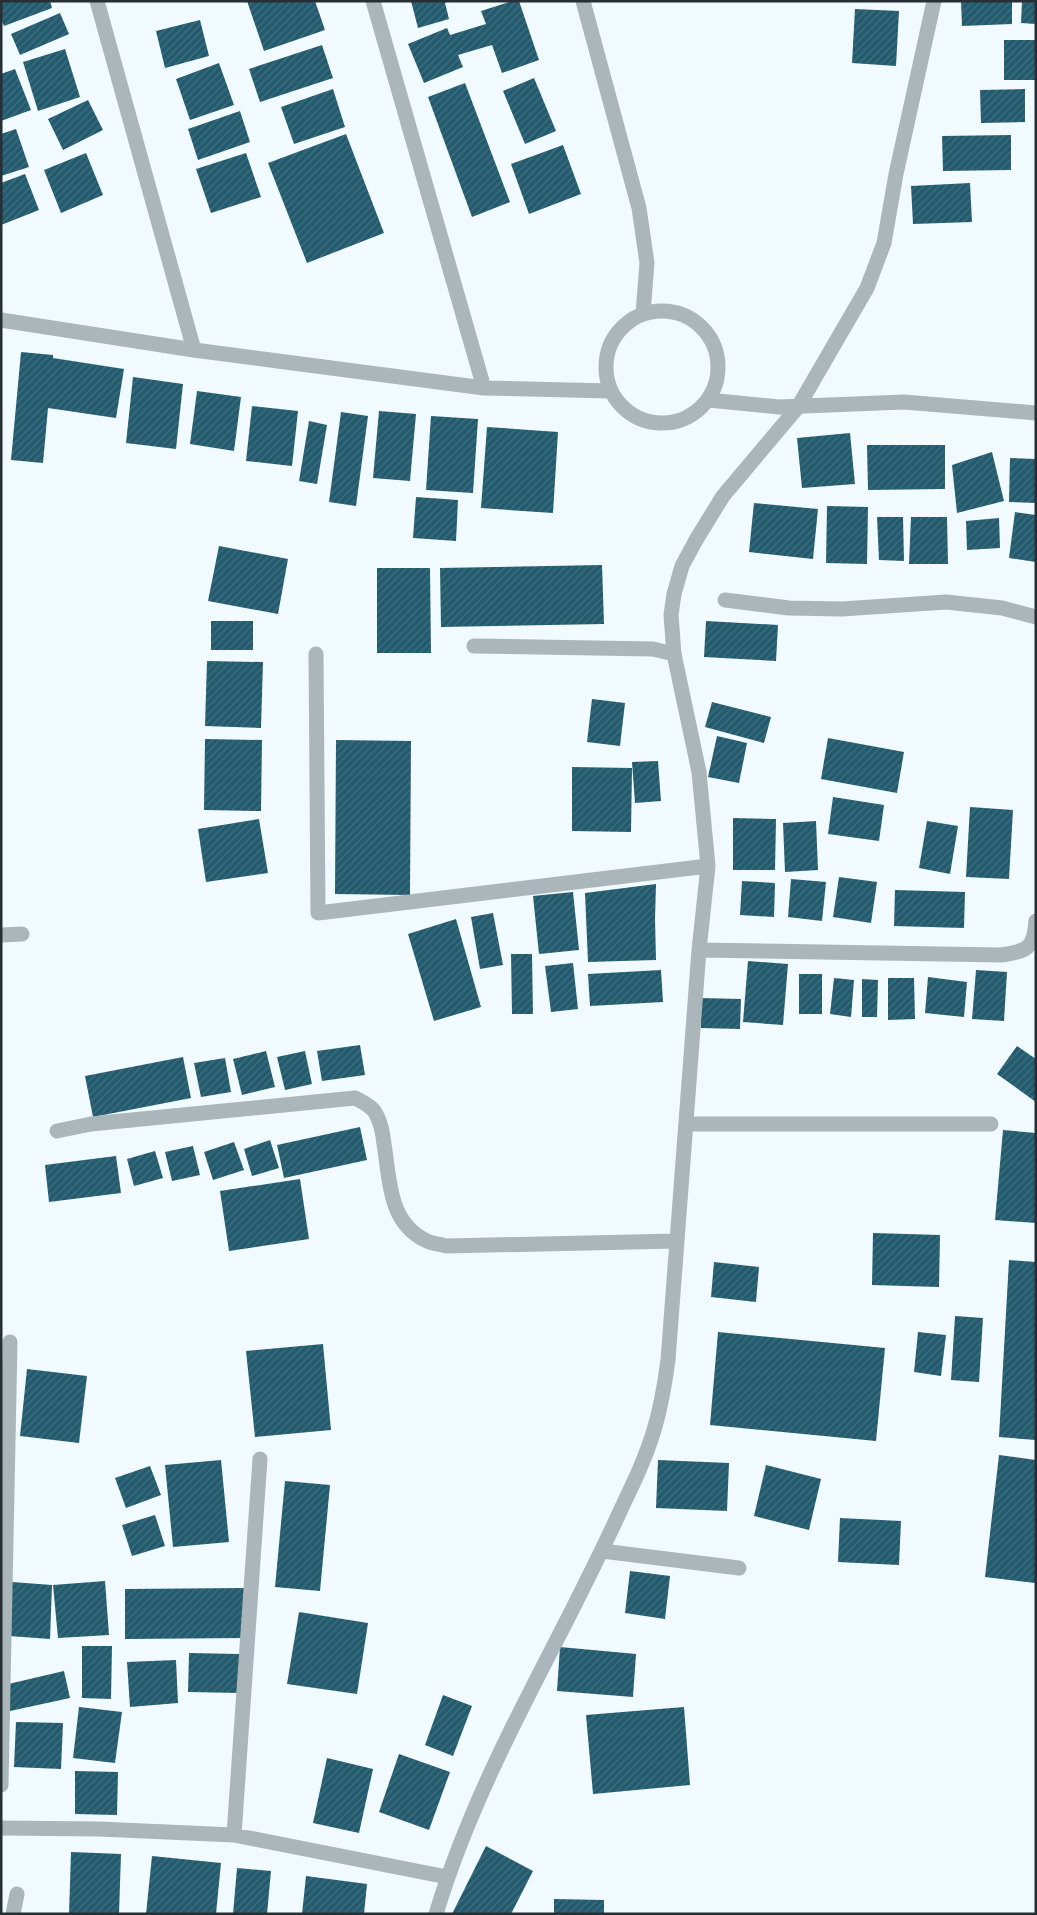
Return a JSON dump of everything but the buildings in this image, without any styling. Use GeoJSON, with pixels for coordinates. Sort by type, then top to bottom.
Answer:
{"type":"FeatureCollection","features":[{"type":"Feature","properties":{"kind":"street"},"geometry":{"type":"LineString","coordinates":[[97,1],[194,350]]}},
{"type":"Feature","properties":{"kind":"street"},"geometry":{"type":"LineString","coordinates":[[373,1],[484,388]]}},
{"type":"Feature","properties":{"kind":"street"},"geometry":{"type":"LineString","coordinates":[[583,1],[638,208],[647,263],[643,313]]}},
{"type":"Feature","properties":{"kind":"street"},"geometry":{"type":"LineString","coordinates":[[436,1914],[447,1877],[489,1775],[602,1551],[639,1471],[654,1431],[663,1392],[668,1360],[676,1242],[708,866],[699,772],[674,654],[671,615],[674,594],[682,566],[723,496],[798,407],[867,288],[884,243],[896,174],[934,1]]}},
{"type":"Feature","properties":{"kind":"street"},"geometry":{"type":"LineString","coordinates":[[662,310],[682,314],[700,325],[712,341],[718,361],[717,381],[708,400],[694,413],[677,422],[658,423],[639,418],[622,407],[611,391],[606,373],[607,354],[614,336],[626,322],[643,313],[662,310]]}},
{"type":"Feature","properties":{"kind":"street"},"geometry":{"type":"LineString","coordinates":[[1,320],[194,350],[484,388],[611,391]]}},
{"type":"Feature","properties":{"kind":"street"},"geometry":{"type":"LineString","coordinates":[[708,400],[779,407],[904,402],[1036,413]]}},
{"type":"Feature","properties":{"kind":"street"},"geometry":{"type":"LineString","coordinates":[[726,600],[789,608],[842,609],[946,602],[1002,608],[1036,617]]}},
{"type":"Feature","properties":{"kind":"street"},"geometry":{"type":"LineString","coordinates":[[474,646],[653,650],[674,654]]}},
{"type":"Feature","properties":{"kind":"street"},"geometry":{"type":"LineString","coordinates":[[316,654],[318,914],[708,866]]}},
{"type":"Feature","properties":{"kind":"street"},"geometry":{"type":"LineString","coordinates":[[700,950],[1000,955],[1029,948],[1035,936],[1036,921]]}},
{"type":"Feature","properties":{"kind":"street"},"geometry":{"type":"LineString","coordinates":[[1,935],[22,934]]}},
{"type":"Feature","properties":{"kind":"street"},"geometry":{"type":"LineString","coordinates":[[57,1131],[91,1124],[355,1098],[366,1103],[376,1112],[382,1132],[390,1191],[396,1211],[408,1228],[427,1241],[446,1246],[676,1242]]}},
{"type":"Feature","properties":{"kind":"street"},"geometry":{"type":"LineString","coordinates":[[686,1124],[991,1124]]}},
{"type":"Feature","properties":{"kind":"street"},"geometry":{"type":"LineString","coordinates":[[1,1785],[10,1342]]}},
{"type":"Feature","properties":{"kind":"street"},"geometry":{"type":"LineString","coordinates":[[234,1835],[260,1459]]}},
{"type":"Feature","properties":{"kind":"street"},"geometry":{"type":"LineString","coordinates":[[602,1551],[739,1568]]}},
{"type":"Feature","properties":{"kind":"street"},"geometry":{"type":"LineString","coordinates":[[1,1828],[99,1829],[234,1835],[447,1877]]}},
{"type":"Feature","properties":{"kind":"street"},"geometry":{"type":"LineString","coordinates":[[13,1914],[18,1894]]}}]}
